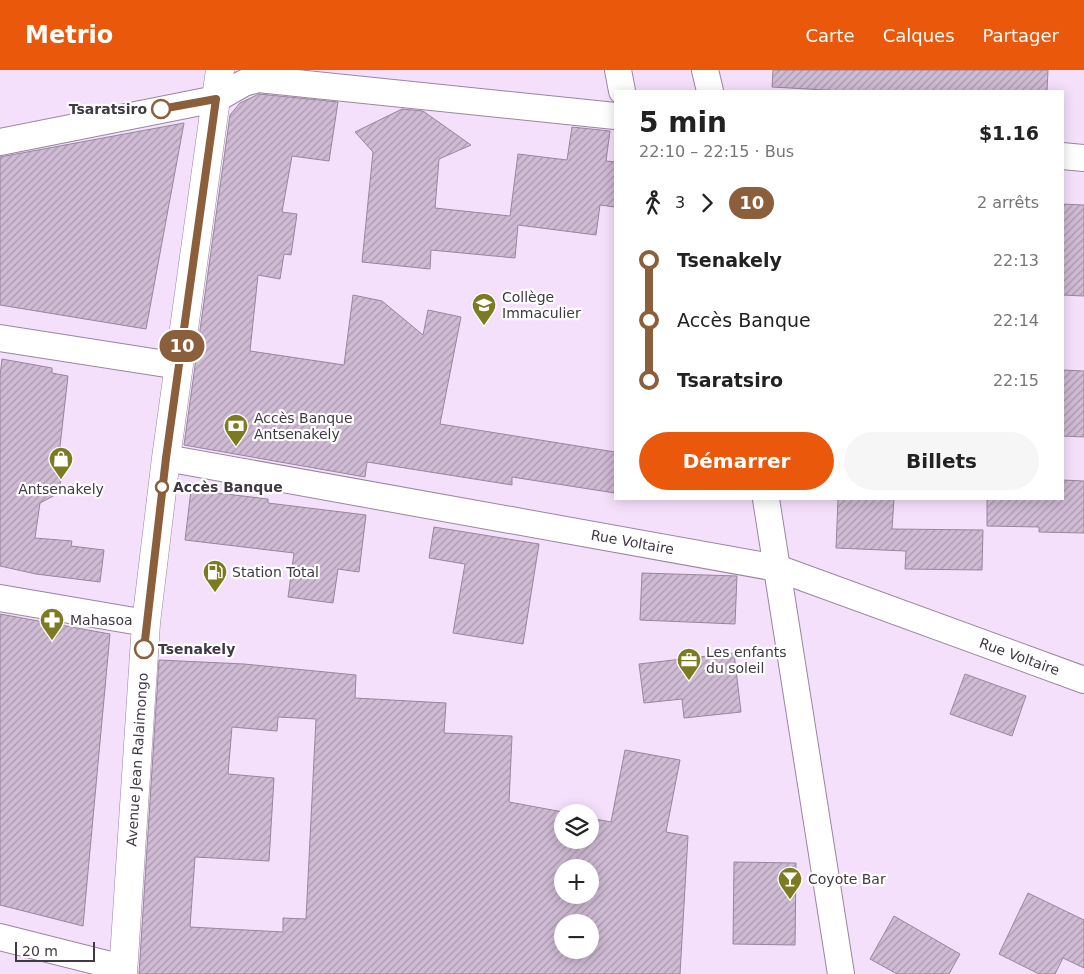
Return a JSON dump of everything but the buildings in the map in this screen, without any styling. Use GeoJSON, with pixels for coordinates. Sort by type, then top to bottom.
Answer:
{"type":"FeatureCollection","features":[{"type":"Feature","properties":{"kind":"main road","name":"Avenue Jean Ralaimongo"},"geometry":{"type":"LineString","coordinates":[[123,971],[146,623],[166,458],[220,70]]}},
{"type":"Feature","properties":{"kind":"street"},"geometry":{"type":"LineString","coordinates":[[618,70],[622,90]]}},
{"type":"Feature","properties":{"kind":"street"},"geometry":{"type":"LineString","coordinates":[[705,70],[710,90]]}},
{"type":"Feature","properties":{"kind":"street"},"geometry":{"type":"LineString","coordinates":[[0,142],[216,99],[244,83],[258,79],[614,116]]}},
{"type":"Feature","properties":{"kind":"street"},"geometry":{"type":"LineString","coordinates":[[1064,156],[1084,158]]}},
{"type":"Feature","properties":{"kind":"street"},"geometry":{"type":"LineString","coordinates":[[0,338],[180,366]]}},
{"type":"Feature","properties":{"kind":"street","name":"Rue Voltaire"},"geometry":{"type":"LineString","coordinates":[[166,458],[777,568],[1084,680]]}},
{"type":"Feature","properties":{"kind":"street"},"geometry":{"type":"LineString","coordinates":[[766,500],[840,974]]}},
{"type":"Feature","properties":{"kind":"street"},"geometry":{"type":"LineString","coordinates":[[0,598],[146,623]]}},
{"type":"Feature","properties":{"kind":"street"},"geometry":{"type":"LineString","coordinates":[[0,937],[123,971]]}},
{"type":"Feature","properties":{"kind":"bus line","name":"10"},"geometry":{"type":"LineString","coordinates":[[144,649],[166,458],[216,99],[161,109]]}},
{"type":"Feature","properties":{"kind":"place","name":"Tsaratsiro"},"geometry":{"type":"Point","coordinates":[161,109]}},
{"type":"Feature","properties":{"kind":"place","name":"Collège Immaculier"},"geometry":{"type":"Point","coordinates":[484,326]}},
{"type":"Feature","properties":{"kind":"place","name":"Accès Banque Antsenakely"},"geometry":{"type":"Point","coordinates":[236,447]}},
{"type":"Feature","properties":{"kind":"place","name":"Antsenakely"},"geometry":{"type":"Point","coordinates":[61,480]}},
{"type":"Feature","properties":{"kind":"place","name":"Accès Banque"},"geometry":{"type":"Point","coordinates":[162,487]}},
{"type":"Feature","properties":{"kind":"place","name":"Station Total"},"geometry":{"type":"Point","coordinates":[215,593]}},
{"type":"Feature","properties":{"kind":"place","name":"Mahasoa"},"geometry":{"type":"Point","coordinates":[52,641]}},
{"type":"Feature","properties":{"kind":"place","name":"Tsenakely"},"geometry":{"type":"Point","coordinates":[144,649]}},
{"type":"Feature","properties":{"kind":"place","name":"Les enfants du soleil"},"geometry":{"type":"Point","coordinates":[689,681]}},
{"type":"Feature","properties":{"kind":"place","name":"Coyote Bar"},"geometry":{"type":"Point","coordinates":[790,900]}}]}
